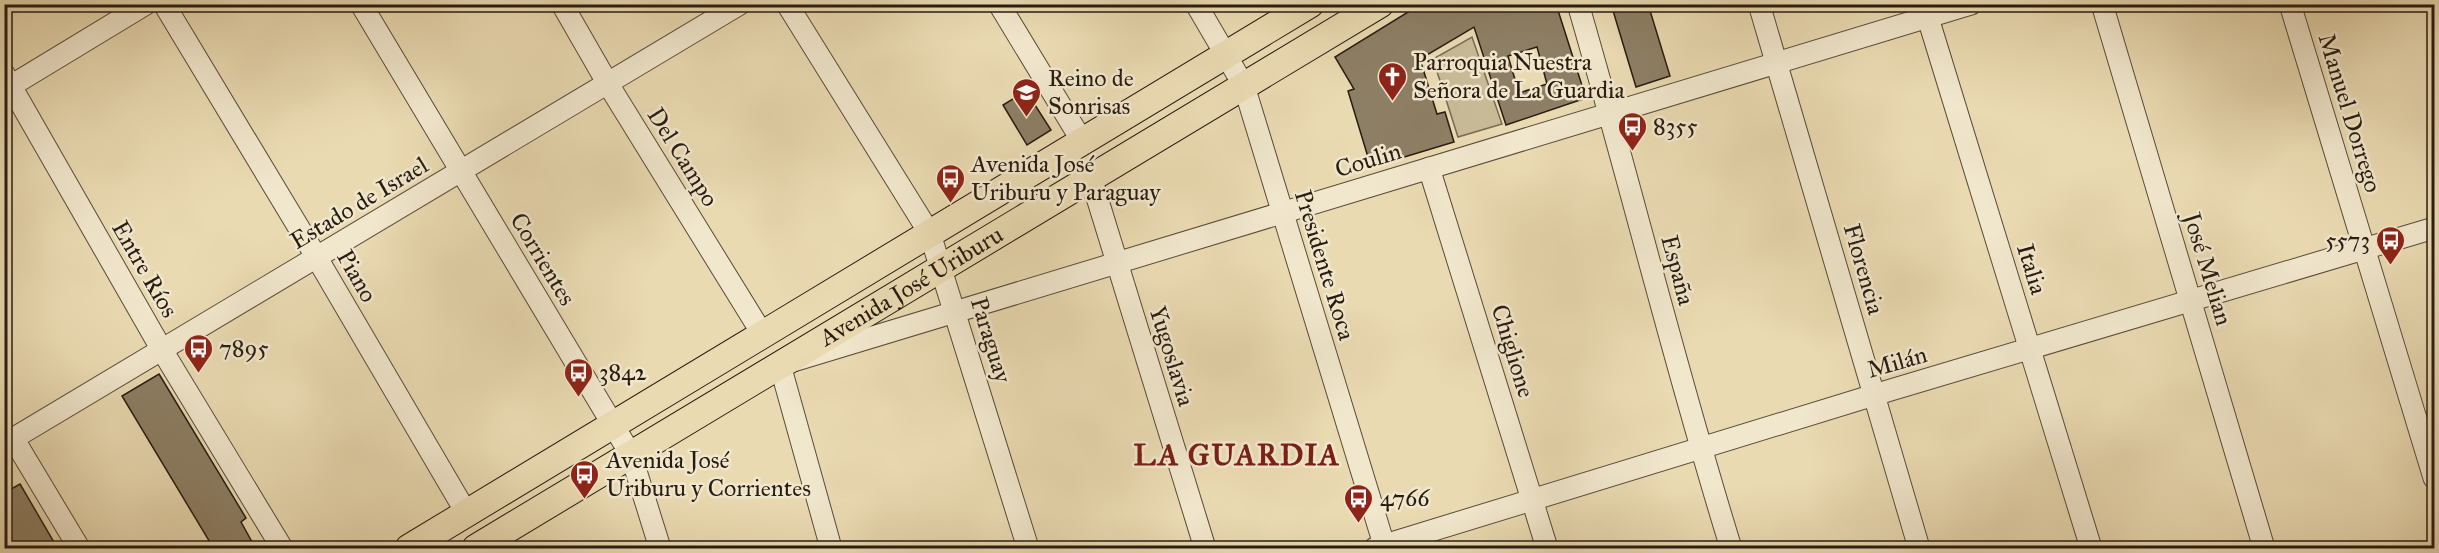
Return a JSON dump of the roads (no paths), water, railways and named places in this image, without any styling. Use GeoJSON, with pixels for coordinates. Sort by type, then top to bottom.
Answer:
{"type":"FeatureCollection","features":[{"type":"Feature","properties":{"kind":"main road","name":"Avenida José Uriburu"},"geometry":{"type":"LineString","coordinates":[[409,549],[1310,4]]}},
{"type":"Feature","properties":{"kind":"main road","name":"Avenida José Uriburu"},"geometry":{"type":"LineString","coordinates":[[480,548],[631,454],[1380,4]]}},
{"type":"Feature","properties":{"kind":"street"},"geometry":{"type":"LineString","coordinates":[[7,83],[146,4]]}},
{"type":"Feature","properties":{"kind":"street","name":"Piano"},"geometry":{"type":"LineString","coordinates":[[164,4],[317,258],[467,514]]}},
{"type":"Feature","properties":{"kind":"street","name":"Corrientes"},"geometry":{"type":"LineString","coordinates":[[361,4],[631,454],[660,549]]}},
{"type":"Feature","properties":{"kind":"street","name":"Del Campo"},"geometry":{"type":"LineString","coordinates":[[561,4],[763,335]]}},
{"type":"Feature","properties":{"kind":"street","name":"Estado de Israel"},"geometry":{"type":"LineString","coordinates":[[9,441],[740,4]]}},
{"type":"Feature","properties":{"kind":"street","name":"Paraguay"},"geometry":{"type":"LineString","coordinates":[[787,4],[930,234],[1028,549]]}},
{"type":"Feature","properties":{"kind":"street"},"geometry":{"type":"LineString","coordinates":[[999,4],[1082,141]]}},
{"type":"Feature","properties":{"kind":"street","name":"Presidente Roca"},"geometry":{"type":"LineString","coordinates":[[1196,4],[1244,86],[1382,548]]}},
{"type":"Feature","properties":{"kind":"street","name":"España"},"geometry":{"type":"LineString","coordinates":[[1578,4],[1610,114],[1700,450],[1731,549]]}},
{"type":"Feature","properties":{"kind":"street","name":"Florencia"},"geometry":{"type":"LineString","coordinates":[[1759,4],[1919,549]]}},
{"type":"Feature","properties":{"kind":"street","name":"Coulin"},"geometry":{"type":"LineString","coordinates":[[780,365],[1776,63],[1926,11],[1971,4]]}},
{"type":"Feature","properties":{"kind":"street","name":"José Melian"},"geometry":{"type":"LineString","coordinates":[[2102,4],[2264,549]]}},
{"type":"Feature","properties":{"kind":"street","name":"Manuel Dorrego"},"geometry":{"type":"LineString","coordinates":[[2290,4],[2434,478]]}},
{"type":"Feature","properties":{"kind":"street","name":"Italia"},"geometry":{"type":"LineString","coordinates":[[1926,11],[2091,549]]}},
{"type":"Feature","properties":{"kind":"street","name":"Entre Ríos"},"geometry":{"type":"LineString","coordinates":[[7,83],[162,350],[282,549]]}},
{"type":"Feature","properties":{"kind":"street","name":"Chiglione"},"geometry":{"type":"LineString","coordinates":[[1430,168],[1547,549]]}},
{"type":"Feature","properties":{"kind":"street","name":"Yugoslavia"},"geometry":{"type":"LineString","coordinates":[[1091,178],[1205,549]]}},
{"type":"Feature","properties":{"kind":"street","name":"Milán"},"geometry":{"type":"LineString","coordinates":[[1382,548],[1874,395],[2434,228]]}},
{"type":"Feature","properties":{"kind":"street"},"geometry":{"type":"LineString","coordinates":[[780,365],[831,549]]}},
{"type":"Feature","properties":{"kind":"street"},"geometry":{"type":"LineString","coordinates":[[9,441],[79,549]]}},
{"type":"Feature","properties":{"kind":"place","name":"Parroquia Nuestra Señora de La Guardia"},"geometry":{"type":"Point","coordinates":[1392,102]}},
{"type":"Feature","properties":{"kind":"place","name":"Reino de Sonrisas"},"geometry":{"type":"Point","coordinates":[1027,118]}},
{"type":"Feature","properties":{"kind":"place","name":"8355"},"geometry":{"type":"Point","coordinates":[1632,152]}},
{"type":"Feature","properties":{"kind":"place","name":"Avenida José Uriburu y Paraguay"},"geometry":{"type":"Point","coordinates":[950,204]}},
{"type":"Feature","properties":{"kind":"place","name":"5573"},"geometry":{"type":"Point","coordinates":[2391,266]}},
{"type":"Feature","properties":{"kind":"place","name":"7895"},"geometry":{"type":"Point","coordinates":[198,374]}},
{"type":"Feature","properties":{"kind":"place","name":"3842"},"geometry":{"type":"Point","coordinates":[578,398]}},
{"type":"Feature","properties":{"kind":"place","name":"Avenida José Uriburu y Corrientes"},"geometry":{"type":"Point","coordinates":[585,500]}},
{"type":"Feature","properties":{"kind":"place","name":"4766"},"geometry":{"type":"Point","coordinates":[1359,524]}},
{"type":"Feature","properties":{"kind":"district","name":"LA GUARDIA"},"geometry":{"type":"Point","coordinates":[1237,455]}}]}
